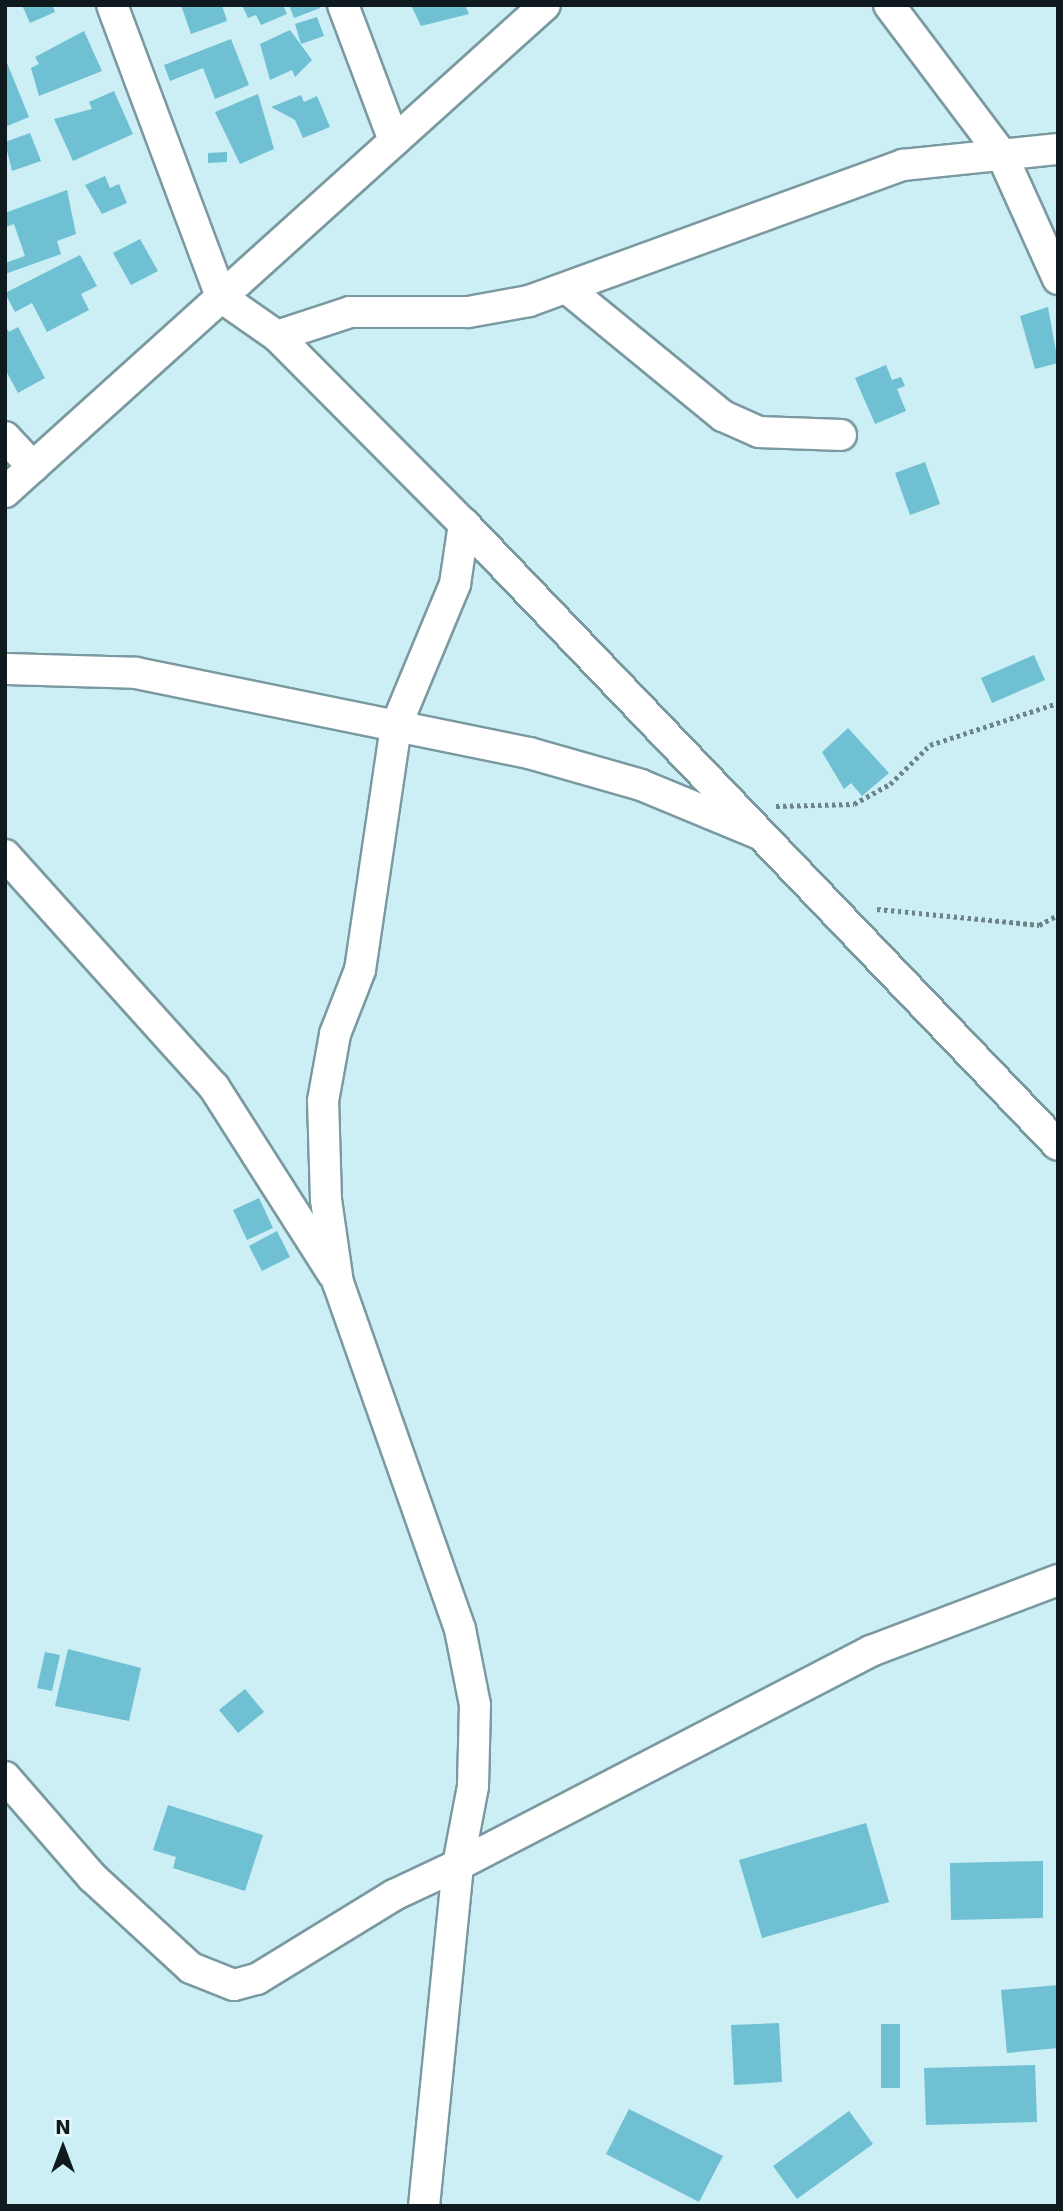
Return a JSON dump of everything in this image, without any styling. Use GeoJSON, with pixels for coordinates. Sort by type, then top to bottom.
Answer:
{"type":"FeatureCollection","features":[{"type":"Feature","properties":{"kind":"street"},"geometry":{"type":"LineString","coordinates":[[112,5],[221,297],[277,336],[464,524],[834,905],[1058,1145]]}},
{"type":"Feature","properties":{"kind":"street"},"geometry":{"type":"LineString","coordinates":[[343,5],[394,141]]}},
{"type":"Feature","properties":{"kind":"street"},"geometry":{"type":"LineString","coordinates":[[5,492],[545,5]]}},
{"type":"Feature","properties":{"kind":"street"},"geometry":{"type":"LineString","coordinates":[[889,5],[1002,155],[1058,279]]}},
{"type":"Feature","properties":{"kind":"street"},"geometry":{"type":"LineString","coordinates":[[277,336],[350,312],[468,312],[569,290],[644,255],[903,165],[1058,149]]}},
{"type":"Feature","properties":{"kind":"street"},"geometry":{"type":"LineString","coordinates":[[569,290],[723,416],[759,432],[841,435]]}},
{"type":"Feature","properties":{"kind":"street"},"geometry":{"type":"LineString","coordinates":[[5,437],[33,467]]}},
{"type":"Feature","properties":{"kind":"street"},"geometry":{"type":"LineString","coordinates":[[424,2206],[458,1865],[473,1786],[475,1705],[460,1629],[338,1283],[326,1200],[323,1101],[335,1034],[360,970],[396,726],[455,584],[464,524]]}},
{"type":"Feature","properties":{"kind":"street"},"geometry":{"type":"LineString","coordinates":[[5,669],[136,673],[529,753],[642,785],[767,837]]}},
{"type":"Feature","properties":{"kind":"street"},"geometry":{"type":"LineString","coordinates":[[5,855],[214,1087],[338,1283]]}},
{"type":"Feature","properties":{"kind":"street"},"geometry":{"type":"LineString","coordinates":[[5,1777],[92,1877],[191,1968],[234,1985],[257,1979],[394,1895],[458,1865],[871,1651],[1058,1580]]}},
{"type":"Feature","properties":{"kind":"path"},"geometry":{"type":"LineString","coordinates":[[742,811],[813,800],[854,804],[890,784],[930,745],[1058,703]]}},
{"type":"Feature","properties":{"kind":"path"},"geometry":{"type":"LineString","coordinates":[[834,905],[1039,925],[1058,915]]}},
{"type":"Feature","properties":{"kind":"building"},"geometry":{"type":"Polygon","coordinates":[[[22,5],[52,5],[55,12],[30,23],[22,5]]]}},
{"type":"Feature","properties":{"kind":"building"},"geometry":{"type":"Polygon","coordinates":[[[181,5],[222,5],[227,21],[191,34],[181,5]]]}},
{"type":"Feature","properties":{"kind":"building"},"geometry":{"type":"Polygon","coordinates":[[[242,5],[283,5],[287,14],[261,25],[256,15],[248,18],[242,5]]]}},
{"type":"Feature","properties":{"kind":"building"},"geometry":{"type":"Polygon","coordinates":[[[289,5],[319,5],[320,8],[294,18],[289,5]]]}},
{"type":"Feature","properties":{"kind":"building"},"geometry":{"type":"Polygon","coordinates":[[[411,5],[465,5],[469,14],[421,26],[411,5]]]}},
{"type":"Feature","properties":{"kind":"building"},"geometry":{"type":"Polygon","coordinates":[[[317,17],[324,36],[301,44],[295,24],[317,17]]]}},
{"type":"Feature","properties":{"kind":"building"},"geometry":{"type":"Polygon","coordinates":[[[290,30],[312,60],[295,77],[292,70],[270,80],[260,44],[290,30]]]}},
{"type":"Feature","properties":{"kind":"building"},"geometry":{"type":"Polygon","coordinates":[[[84,31],[102,71],[39,96],[31,68],[39,64],[35,57],[84,31]]]}},
{"type":"Feature","properties":{"kind":"building"},"geometry":{"type":"Polygon","coordinates":[[[231,39],[249,85],[215,99],[203,68],[170,81],[164,65],[231,39]]]}},
{"type":"Feature","properties":{"kind":"building"},"geometry":{"type":"Polygon","coordinates":[[[5,58],[29,117],[5,127],[5,58]]]}},
{"type":"Feature","properties":{"kind":"building"},"geometry":{"type":"Polygon","coordinates":[[[114,91],[133,134],[73,161],[54,119],[92,109],[89,102],[114,91]]]}},
{"type":"Feature","properties":{"kind":"building"},"geometry":{"type":"Polygon","coordinates":[[[258,94],[274,149],[240,164],[215,112],[258,94]]]}},
{"type":"Feature","properties":{"kind":"building"},"geometry":{"type":"Polygon","coordinates":[[[301,95],[304,102],[317,96],[330,127],[303,138],[295,120],[271,107],[301,95]]]}},
{"type":"Feature","properties":{"kind":"building"},"geometry":{"type":"Polygon","coordinates":[[[30,133],[41,161],[12,171],[5,142],[30,133]]]}},
{"type":"Feature","properties":{"kind":"building"},"geometry":{"type":"Polygon","coordinates":[[[227,152],[227,162],[208,163],[208,153],[227,152]]]}},
{"type":"Feature","properties":{"kind":"building"},"geometry":{"type":"Polygon","coordinates":[[[105,176],[110,188],[119,184],[127,203],[102,214],[85,185],[105,176]]]}},
{"type":"Feature","properties":{"kind":"building"},"geometry":{"type":"Polygon","coordinates":[[[67,190],[76,234],[57,241],[61,254],[5,274],[5,263],[25,256],[14,224],[5,227],[5,213],[67,190]]]}},
{"type":"Feature","properties":{"kind":"building"},"geometry":{"type":"Polygon","coordinates":[[[140,239],[158,271],[131,285],[113,253],[140,239]]]}},
{"type":"Feature","properties":{"kind":"building"},"geometry":{"type":"Polygon","coordinates":[[[80,255],[97,286],[81,294],[89,310],[47,332],[32,303],[15,312],[5,293],[80,255]]]}},
{"type":"Feature","properties":{"kind":"building"},"geometry":{"type":"Polygon","coordinates":[[[1048,307],[1058,363],[1035,369],[1020,316],[1048,307]]]}},
{"type":"Feature","properties":{"kind":"building"},"geometry":{"type":"Polygon","coordinates":[[[5,326],[9,332],[18,327],[45,378],[18,393],[5,369],[5,326]]]}},
{"type":"Feature","properties":{"kind":"building"},"geometry":{"type":"Polygon","coordinates":[[[886,365],[892,380],[901,377],[905,386],[897,389],[906,411],[875,424],[855,378],[886,365]]]}},
{"type":"Feature","properties":{"kind":"building"},"geometry":{"type":"Polygon","coordinates":[[[925,462],[940,504],[910,515],[895,473],[925,462]]]}},
{"type":"Feature","properties":{"kind":"building"},"geometry":{"type":"Polygon","coordinates":[[[1034,655],[1045,680],[992,703],[981,678],[1034,655]]]}},
{"type":"Feature","properties":{"kind":"building"},"geometry":{"type":"Polygon","coordinates":[[[848,728],[889,773],[862,796],[851,783],[844,789],[822,752],[848,728]]]}},
{"type":"Feature","properties":{"kind":"building"},"geometry":{"type":"Polygon","coordinates":[[[259,1198],[273,1228],[247,1240],[233,1210],[259,1198]]]}},
{"type":"Feature","properties":{"kind":"building"},"geometry":{"type":"Polygon","coordinates":[[[277,1231],[290,1257],[262,1271],[249,1246],[277,1231]]]}},
{"type":"Feature","properties":{"kind":"building"},"geometry":{"type":"Polygon","coordinates":[[[68,1649],[141,1668],[129,1721],[55,1706],[68,1649]]]}},
{"type":"Feature","properties":{"kind":"building"},"geometry":{"type":"Polygon","coordinates":[[[45,1652],[60,1655],[52,1691],[37,1688],[45,1652]]]}},
{"type":"Feature","properties":{"kind":"building"},"geometry":{"type":"Polygon","coordinates":[[[245,1689],[264,1712],[238,1733],[219,1710],[245,1689]]]}},
{"type":"Feature","properties":{"kind":"building"},"geometry":{"type":"Polygon","coordinates":[[[168,1805],[263,1835],[245,1891],[173,1868],[176,1857],[153,1850],[168,1805]]]}},
{"type":"Feature","properties":{"kind":"building"},"geometry":{"type":"Polygon","coordinates":[[[866,1823],[889,1902],[762,1938],[739,1860],[866,1823]]]}},
{"type":"Feature","properties":{"kind":"building"},"geometry":{"type":"Polygon","coordinates":[[[1043,1861],[1043,1918],[951,1920],[950,1863],[1043,1861]]]}},
{"type":"Feature","properties":{"kind":"building"},"geometry":{"type":"Polygon","coordinates":[[[1058,1985],[1058,2048],[1007,2053],[1001,1990],[1058,1985]]]}},
{"type":"Feature","properties":{"kind":"building"},"geometry":{"type":"Polygon","coordinates":[[[779,2023],[782,2082],[734,2085],[731,2025],[779,2023]]]}},
{"type":"Feature","properties":{"kind":"building"},"geometry":{"type":"Polygon","coordinates":[[[881,2024],[900,2024],[900,2088],[881,2088],[881,2024]]]}},
{"type":"Feature","properties":{"kind":"building"},"geometry":{"type":"Polygon","coordinates":[[[1035,2065],[1037,2122],[926,2125],[924,2068],[1035,2065]]]}},
{"type":"Feature","properties":{"kind":"building"},"geometry":{"type":"Polygon","coordinates":[[[629,2109],[723,2156],[699,2202],[606,2154],[629,2109]]]}},
{"type":"Feature","properties":{"kind":"building"},"geometry":{"type":"Polygon","coordinates":[[[849,2111],[873,2144],[797,2199],[773,2166],[849,2111]]]}}]}
